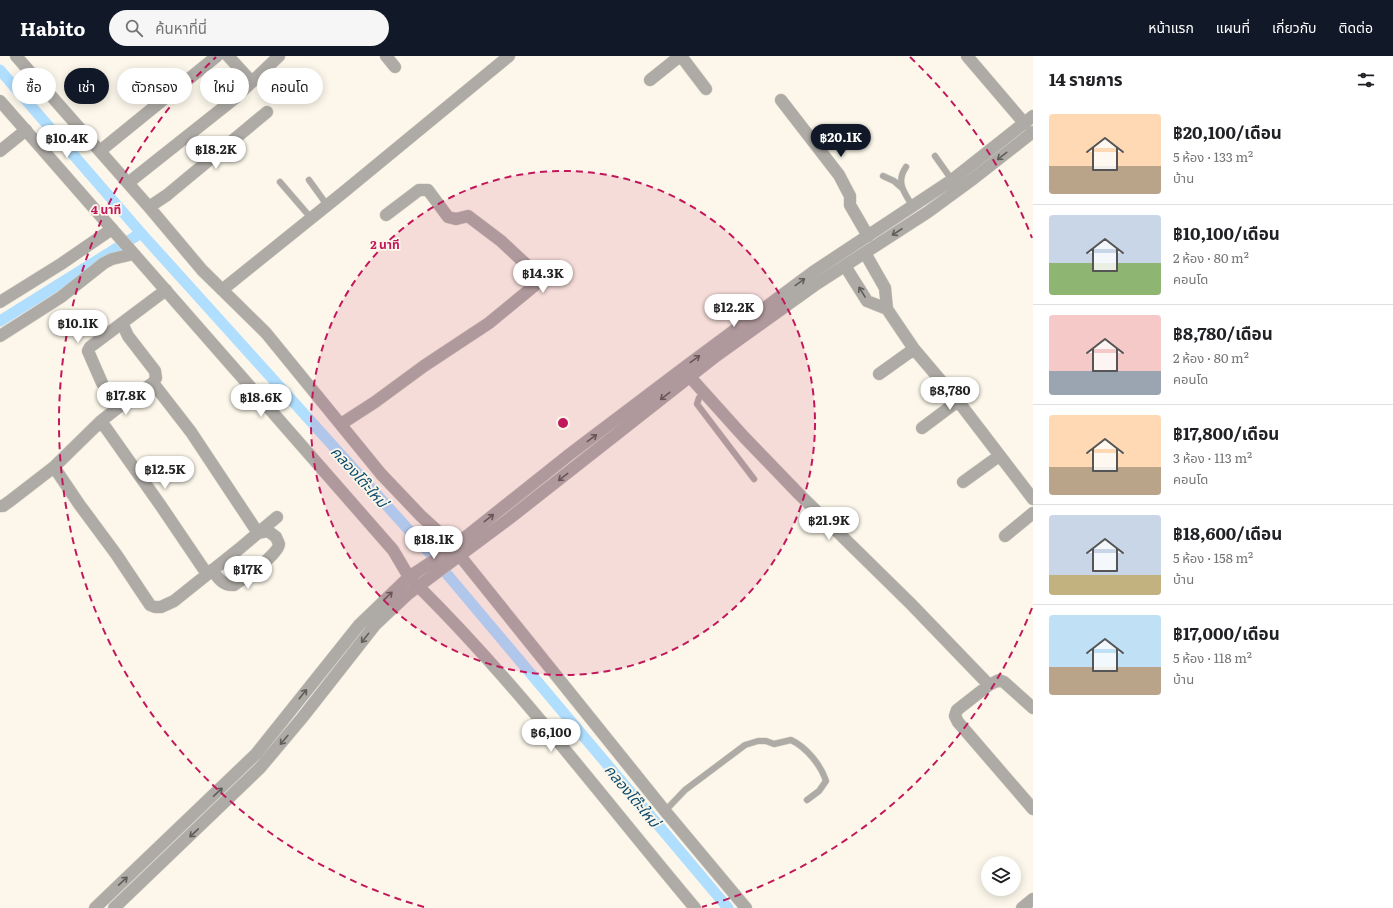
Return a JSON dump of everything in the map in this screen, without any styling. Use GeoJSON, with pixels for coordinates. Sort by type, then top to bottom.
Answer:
{"type":"FeatureCollection","features":[{"type":"Feature","properties":{"kind":"street"},"geometry":{"type":"LineString","coordinates":[[16,56],[149,207],[202,270],[266,333],[381,474],[455,552],[665,811],[746,908]]}},
{"type":"Feature","properties":{"kind":"street"},"geometry":{"type":"LineString","coordinates":[[100,152],[217,56]]}},
{"type":"Feature","properties":{"kind":"street"},"geometry":{"type":"LineString","coordinates":[[228,56],[251,81]]}},
{"type":"Feature","properties":{"kind":"street"},"geometry":{"type":"LineString","coordinates":[[128,183],[234,99],[251,81],[279,56]]}},
{"type":"Feature","properties":{"kind":"street"},"geometry":{"type":"LineString","coordinates":[[386,56],[395,67]]}},
{"type":"Feature","properties":{"kind":"street"},"geometry":{"type":"LineString","coordinates":[[222,290],[509,56]]}},
{"type":"Feature","properties":{"kind":"street"},"geometry":{"type":"LineString","coordinates":[[650,80],[680,56],[706,89]]}},
{"type":"Feature","properties":{"kind":"street"},"geometry":{"type":"LineString","coordinates":[[969,57],[1031,129]]}},
{"type":"Feature","properties":{"kind":"street"},"geometry":{"type":"LineString","coordinates":[[781,100],[839,176],[850,196],[850,205],[868,236]]}},
{"type":"Feature","properties":{"kind":"street"},"geometry":{"type":"LineString","coordinates":[[0,101],[542,722],[695,908]]}},
{"type":"Feature","properties":{"kind":"street"},"geometry":{"type":"LineString","coordinates":[[149,207],[167,195],[267,112]]}},
{"type":"Feature","properties":{"kind":"street"},"geometry":{"type":"LineString","coordinates":[[95,908],[256,754],[359,625],[455,552],[570,454],[813,272],[1031,129]]}},
{"type":"Feature","properties":{"kind":"street"},"geometry":{"type":"LineString","coordinates":[[455,552],[510,518],[728,347],[815,285],[928,212],[973,179],[1031,129]]}},
{"type":"Feature","properties":{"kind":"street"},"geometry":{"type":"LineString","coordinates":[[0,151],[26,130]]}},
{"type":"Feature","properties":{"kind":"street"},"geometry":{"type":"LineString","coordinates":[[341,424],[489,323],[534,286],[536,280],[530,268],[501,241],[468,216],[456,219],[448,217],[428,190],[419,190],[386,215]]}},
{"type":"Feature","properties":{"kind":"street"},"geometry":{"type":"LineString","coordinates":[[0,302],[114,231]]}},
{"type":"Feature","properties":{"kind":"street"},"geometry":{"type":"LineString","coordinates":[[0,336],[61,297],[104,264],[131,251]]}},
{"type":"Feature","properties":{"kind":"street"},"geometry":{"type":"LineString","coordinates":[[865,253],[885,288],[887,309],[914,349],[958,401],[1033,499]]}},
{"type":"Feature","properties":{"kind":"street"},"geometry":{"type":"LineString","coordinates":[[845,266],[867,300],[887,309]]}},
{"type":"Feature","properties":{"kind":"street"},"geometry":{"type":"LineString","coordinates":[[102,383],[88,351],[90,347],[166,290]]}},
{"type":"Feature","properties":{"kind":"street"},"geometry":{"type":"LineString","coordinates":[[0,506],[3,506],[10,501],[54,467],[101,421],[129,399],[153,383],[156,378],[155,371],[128,336],[122,323]]}},
{"type":"Feature","properties":{"kind":"street"},"geometry":{"type":"LineString","coordinates":[[879,374],[914,349]]}},
{"type":"Feature","properties":{"kind":"street"},"geometry":{"type":"LineString","coordinates":[[690,377],[798,494],[911,604],[989,685]]}},
{"type":"Feature","properties":{"kind":"street"},"geometry":{"type":"LineString","coordinates":[[153,383],[191,432],[258,533]]}},
{"type":"Feature","properties":{"kind":"street"},"geometry":{"type":"LineString","coordinates":[[922,428],[958,401]]}},
{"type":"Feature","properties":{"kind":"street"},"geometry":{"type":"LineString","coordinates":[[101,421],[210,572],[223,584],[229,586],[234,585],[277,550],[280,544],[276,537],[268,531],[258,533]]}},
{"type":"Feature","properties":{"kind":"street"},"geometry":{"type":"LineString","coordinates":[[963,482],[999,456]]}},
{"type":"Feature","properties":{"kind":"street"},"geometry":{"type":"LineString","coordinates":[[54,467],[116,554],[150,605],[155,607],[161,607],[174,601],[277,517]]}},
{"type":"Feature","properties":{"kind":"street"},"geometry":{"type":"LineString","coordinates":[[1005,536],[1033,513]]}},
{"type":"Feature","properties":{"kind":"street"},"geometry":{"type":"LineString","coordinates":[[114,908],[260,768],[302,718],[375,625],[417,580]]}},
{"type":"Feature","properties":{"kind":"street"},"geometry":{"type":"LineString","coordinates":[[1032,805],[958,722],[955,716],[957,710],[989,685],[999,680],[1004,682],[1033,708]]}},
{"type":"Feature","properties":{"kind":"street"},"geometry":{"type":"LineString","coordinates":[[1022,908],[1033,899]]}},
{"type":"Feature","properties":{"kind":"lane"},"geometry":{"type":"LineString","coordinates":[[935,156],[952,180]]}},
{"type":"Feature","properties":{"kind":"lane"},"geometry":{"type":"LineString","coordinates":[[906,167],[902,172],[900,181],[902,188],[913,207]]}},
{"type":"Feature","properties":{"kind":"lane"},"geometry":{"type":"LineString","coordinates":[[883,176],[894,181],[902,188]]}},
{"type":"Feature","properties":{"kind":"lane"},"geometry":{"type":"LineString","coordinates":[[309,180],[327,205]]}},
{"type":"Feature","properties":{"kind":"lane"},"geometry":{"type":"LineString","coordinates":[[280,182],[311,218]]}},
{"type":"Feature","properties":{"kind":"lane"},"geometry":{"type":"LineString","coordinates":[[704,392],[699,398],[697,404],[754,479]]}},
{"type":"Feature","properties":{"kind":"lane"},"geometry":{"type":"LineString","coordinates":[[665,811],[685,790],[745,745],[758,741],[766,741],[774,744],[791,740],[796,742],[809,754],[823,772],[826,781],[819,791],[807,800]]}},
{"type":"Feature","properties":{"kind":"waterway","name":"คลองโต๊ะใหม่"},"geometry":{"type":"LineString","coordinates":[[0,70],[141,233],[425,548],[728,908]]}},
{"type":"Feature","properties":{"kind":"waterway"},"geometry":{"type":"LineString","coordinates":[[0,321],[141,233]]}}]}
